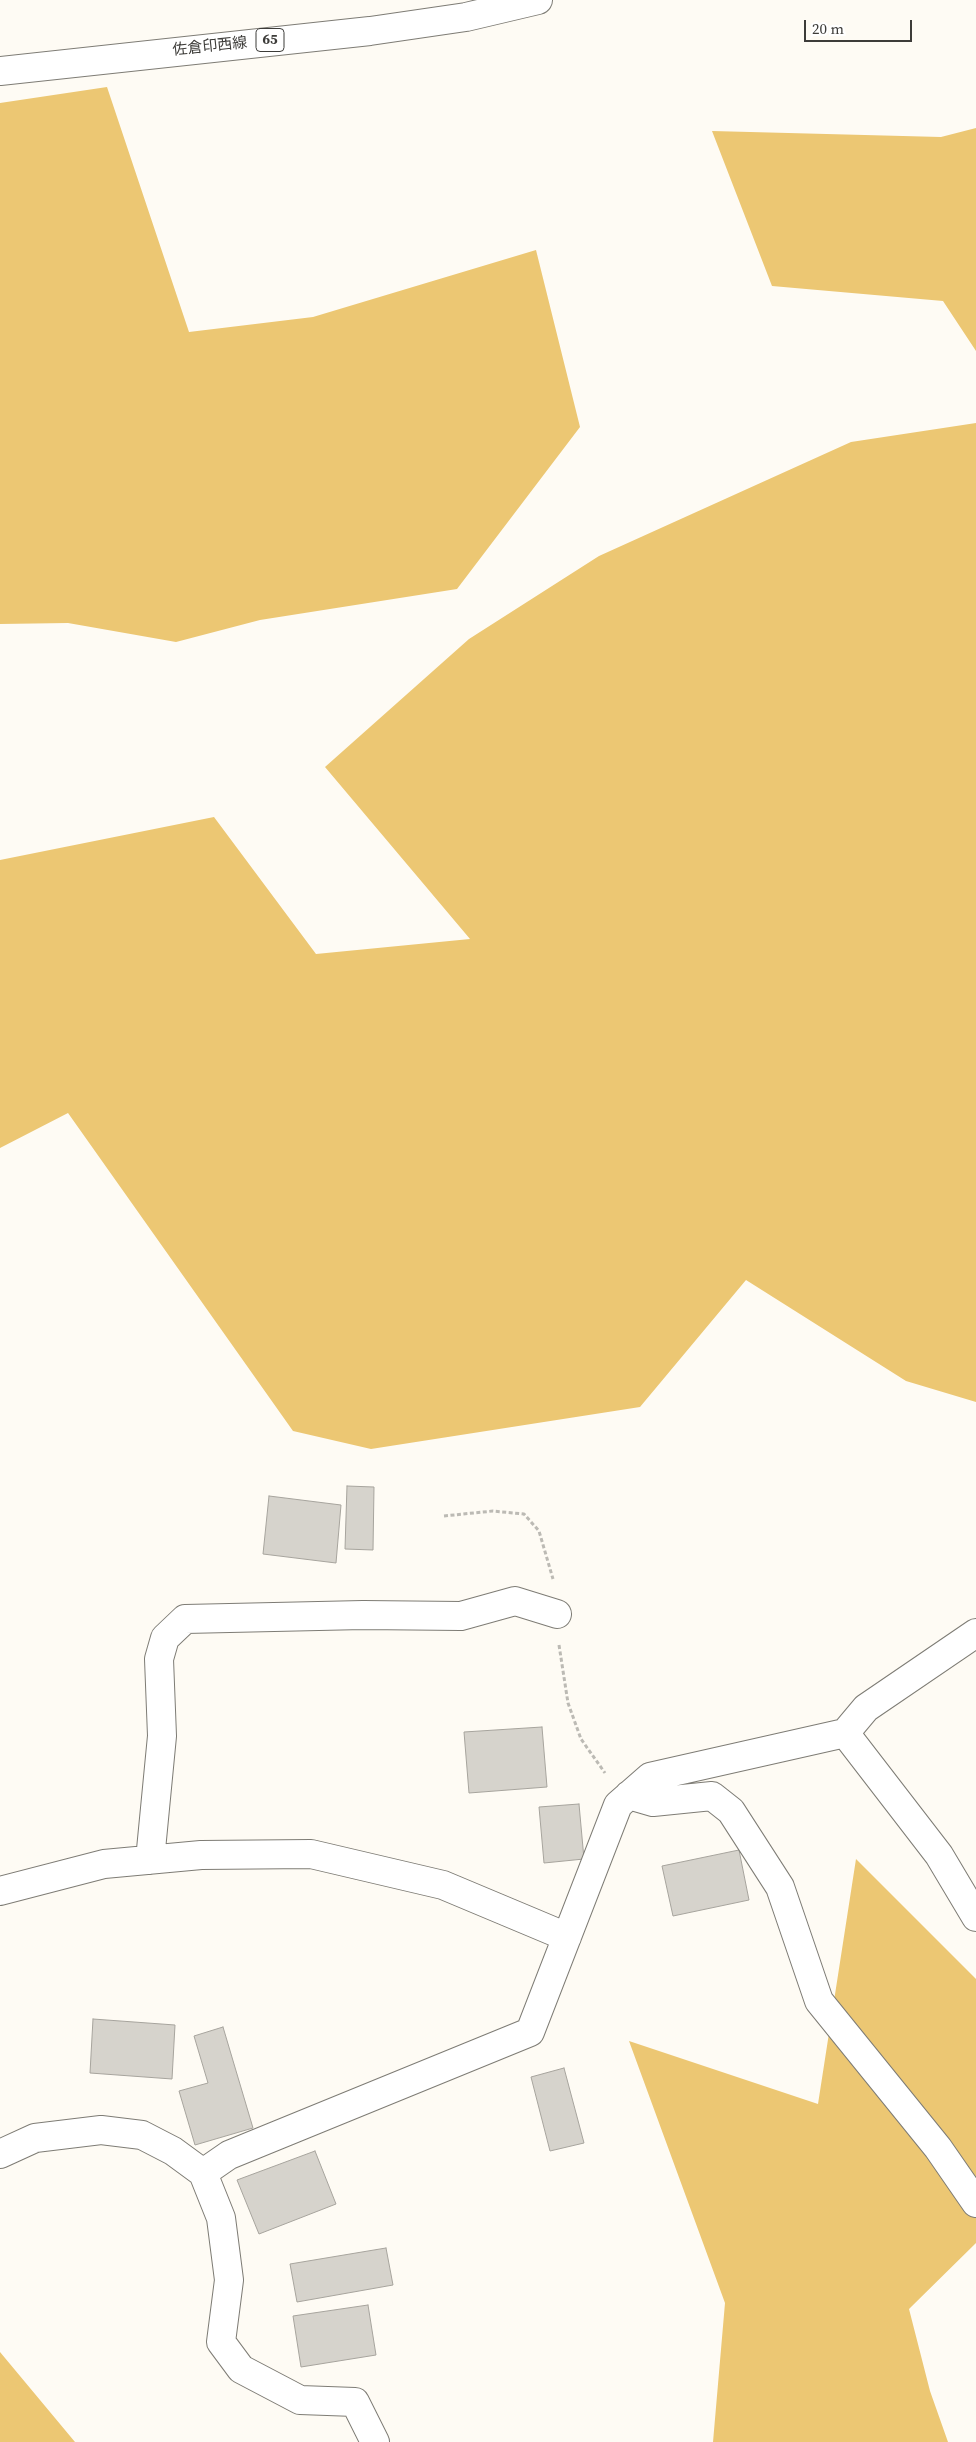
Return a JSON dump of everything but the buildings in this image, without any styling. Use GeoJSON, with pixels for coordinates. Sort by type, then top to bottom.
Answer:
{"type":"FeatureCollection","features":[{"type":"Feature","properties":{"kind":"street","name":"佐倉印西線"},"geometry":{"type":"LineString","coordinates":[[0,71],[370,31],[466,17],[538,0]]}},
{"type":"Feature","properties":{"kind":"street"},"geometry":{"type":"LineString","coordinates":[[150,1860],[162,1736],[159,1659],[165,1638],[186,1619],[363,1614],[461,1616],[515,1601],[557,1614]]}},
{"type":"Feature","properties":{"kind":"street"},"geometry":{"type":"LineString","coordinates":[[203,2174],[229,2155],[530,2032],[618,1805],[650,1777],[845,1733],[866,1708],[976,1633]]}},
{"type":"Feature","properties":{"kind":"street"},"geometry":{"type":"LineString","coordinates":[[845,1733],[939,1855],[976,1917]]}},
{"type":"Feature","properties":{"kind":"street"},"geometry":{"type":"LineString","coordinates":[[629,1796],[654,1802],[712,1796],[731,1810],[780,1887],[819,2001],[938,2148],[976,2203]]}},
{"type":"Feature","properties":{"kind":"street"},"geometry":{"type":"LineString","coordinates":[[0,1891],[104,1864],[201,1855],[311,1854],[443,1885],[567,1937]]}},
{"type":"Feature","properties":{"kind":"street"},"geometry":{"type":"LineString","coordinates":[[0,2154],[35,2138],[101,2130],[142,2136],[172,2151],[203,2174],[221,2218],[229,2280],[221,2342],[241,2369],[300,2400],[355,2402],[375,2442]]}},
{"type":"Feature","properties":{"kind":"shaded area"},"geometry":{"type":"Polygon","coordinates":[[[107,87],[189,332],[313,317],[536,250],[580,427],[457,589],[260,620],[176,642],[68,623],[0,624],[0,103],[107,87]]]}},
{"type":"Feature","properties":{"kind":"shaded area"},"geometry":{"type":"Polygon","coordinates":[[[976,128],[976,351],[943,301],[772,286],[712,131],[941,137],[976,128]]]}},
{"type":"Feature","properties":{"kind":"shaded area"},"geometry":{"type":"Polygon","coordinates":[[[976,423],[976,1402],[906,1381],[746,1280],[640,1407],[371,1449],[293,1431],[68,1113],[0,1148],[0,860],[214,817],[316,954],[470,939],[325,767],[469,639],[599,556],[851,442],[976,423]]]}},
{"type":"Feature","properties":{"kind":"shaded area"},"geometry":{"type":"Polygon","coordinates":[[[856,1859],[976,1979],[976,2243],[909,2309],[930,2391],[948,2442],[713,2442],[725,2303],[629,2041],[818,2104],[856,1859]]]}},
{"type":"Feature","properties":{"kind":"shaded area"},"geometry":{"type":"Polygon","coordinates":[[[0,2352],[75,2442],[0,2442],[0,2352]]]}}]}
